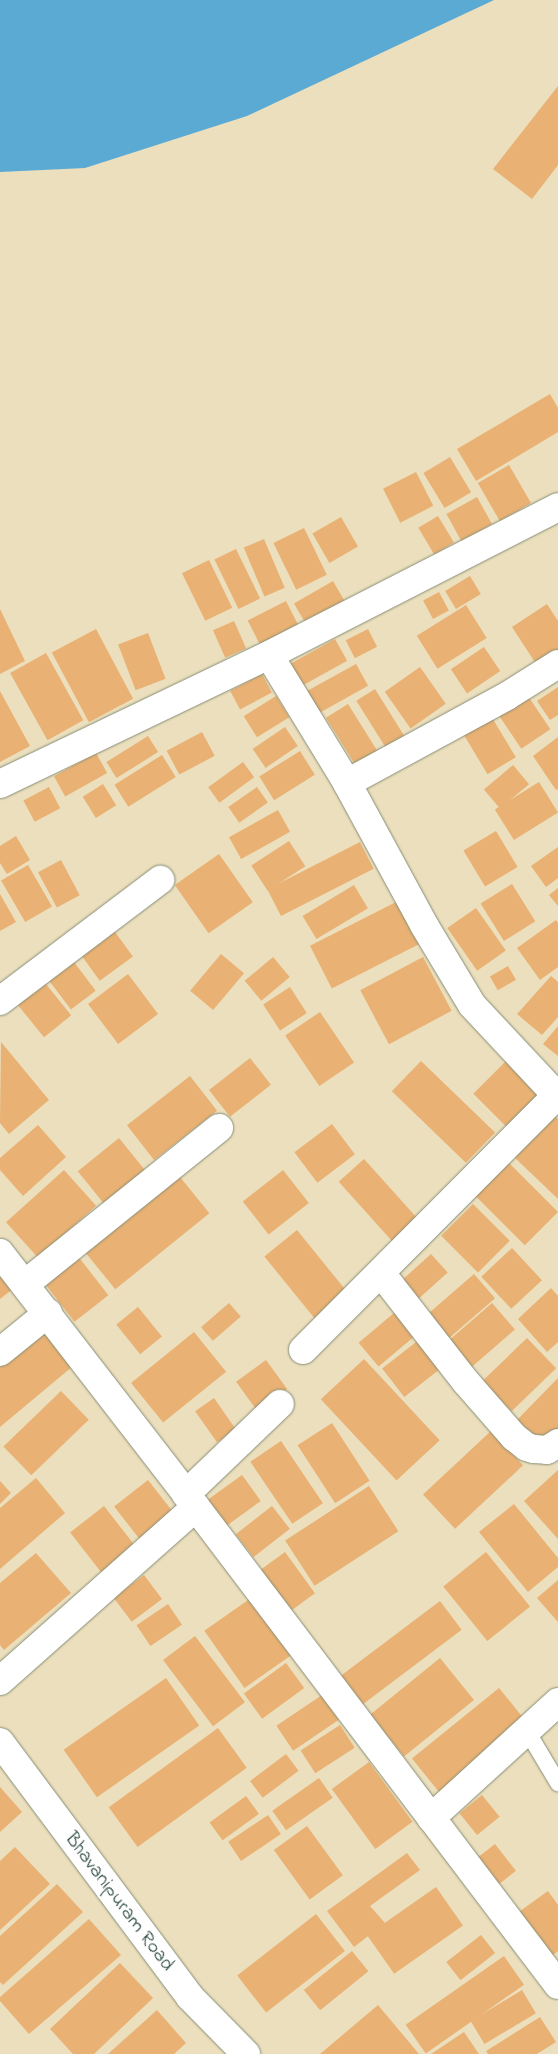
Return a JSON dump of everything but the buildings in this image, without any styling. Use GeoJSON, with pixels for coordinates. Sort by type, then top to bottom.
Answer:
{"type":"FeatureCollection","features":[{"type":"Feature","properties":{"kind":"street"},"geometry":{"type":"LineString","coordinates":[[0,784],[269,655],[558,506]]}},
{"type":"Feature","properties":{"kind":"street"},"geometry":{"type":"LineString","coordinates":[[269,655],[347,783],[424,924],[472,1005],[557,1096],[303,1350]]}},
{"type":"Feature","properties":{"kind":"street"},"geometry":{"type":"LineString","coordinates":[[347,783],[507,696],[558,664]]}},
{"type":"Feature","properties":{"kind":"street"},"geometry":{"type":"LineString","coordinates":[[0,1000],[160,880]]}},
{"type":"Feature","properties":{"kind":"street"},"geometry":{"type":"LineString","coordinates":[[26,1284],[220,1128]]}},
{"type":"Feature","properties":{"kind":"street"},"geometry":{"type":"LineString","coordinates":[[0,1253],[26,1284],[191,1500],[558,1985]]}},
{"type":"Feature","properties":{"kind":"street"},"geometry":{"type":"LineString","coordinates":[[381,1273],[466,1382],[514,1437],[527,1447],[534,1449],[547,1450],[558,1443]]}},
{"type":"Feature","properties":{"kind":"street"},"geometry":{"type":"LineString","coordinates":[[0,1352],[48,1313]]}},
{"type":"Feature","properties":{"kind":"street"},"geometry":{"type":"LineString","coordinates":[[0,1681],[191,1500],[280,1404]]}},
{"type":"Feature","properties":{"kind":"street"},"geometry":{"type":"LineString","coordinates":[[431,1818],[558,1702]]}},
{"type":"Feature","properties":{"kind":"street","name":"Bhavanipuram Road"},"geometry":{"type":"LineString","coordinates":[[0,1742],[190,1997],[246,2054]]}},
{"type":"Feature","properties":{"kind":"lane"},"geometry":{"type":"LineString","coordinates":[[527,1731],[558,1783]]}},
{"type":"Feature","properties":{"kind":"water"},"geometry":{"type":"Polygon","coordinates":[[[0,0],[494,0],[247,116],[85,168],[0,172],[0,0]]]}}]}
